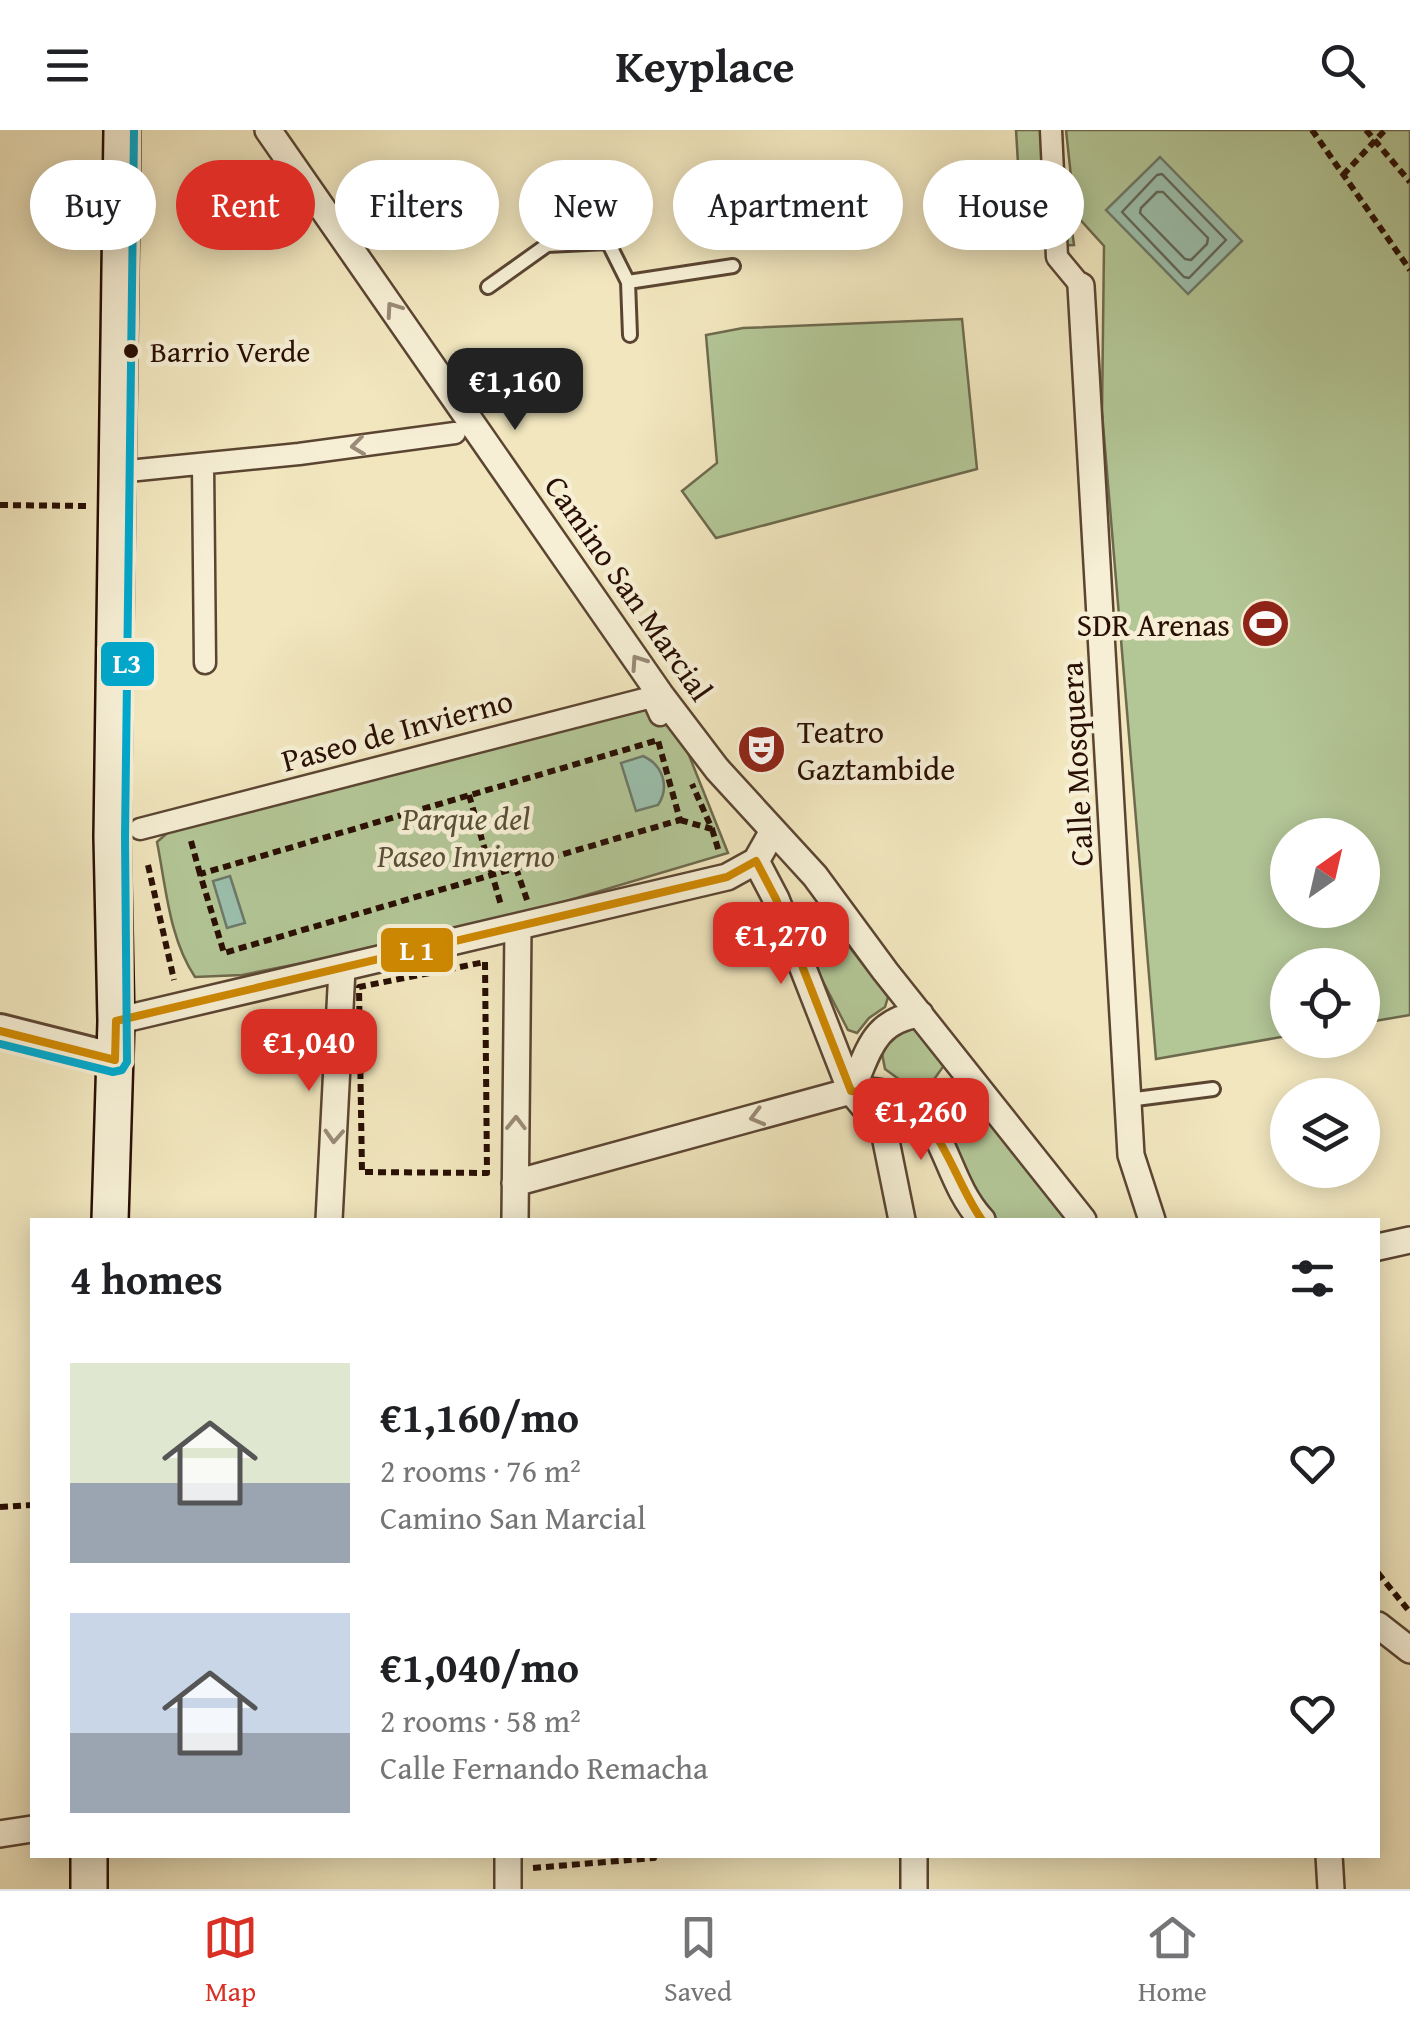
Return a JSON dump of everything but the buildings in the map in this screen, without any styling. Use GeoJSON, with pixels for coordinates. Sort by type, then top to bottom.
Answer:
{"type":"FeatureCollection","features":[{"type":"Feature","properties":{"kind":"main road"},"geometry":{"type":"LineString","coordinates":[[110,1218],[116,1021],[112,837],[122,130]]}},
{"type":"Feature","properties":{"kind":"main road"},"geometry":{"type":"LineString","coordinates":[[88,1858],[89,1889]]}},
{"type":"Feature","properties":{"kind":"street","name":"Camino San Marcial"},"geometry":{"type":"LineString","coordinates":[[268,130],[420,338],[660,694],[717,768],[815,876],[1081,1218]]}},
{"type":"Feature","properties":{"kind":"street","name":"Calle Mosquera"},"geometry":{"type":"LineString","coordinates":[[1051,130],[1057,257],[1081,286],[1131,1156],[1151,1218]]}},
{"type":"Feature","properties":{"kind":"street"},"geometry":{"type":"LineString","coordinates":[[118,472],[455,434]]}},
{"type":"Feature","properties":{"kind":"street"},"geometry":{"type":"LineString","coordinates":[[203,464],[205,663]]}},
{"type":"Feature","properties":{"kind":"street","name":"Paseo de Invierno"},"geometry":{"type":"LineString","coordinates":[[140,829],[652,697],[660,715]]}},
{"type":"Feature","properties":{"kind":"street"},"geometry":{"type":"LineString","coordinates":[[116,1021],[350,978],[518,921],[727,877],[756,861],[773,831]]}},
{"type":"Feature","properties":{"kind":"street"},"geometry":{"type":"LineString","coordinates":[[756,861],[776,899],[852,1092],[884,1132],[902,1218]]}},
{"type":"Feature","properties":{"kind":"street"},"geometry":{"type":"LineString","coordinates":[[518,921],[513,1208],[852,1092],[875,1090],[900,1098],[925,1116],[940,1136],[970,1207],[980,1218]]}},
{"type":"Feature","properties":{"kind":"street"},"geometry":{"type":"LineString","coordinates":[[330,1218],[350,978]]}},
{"type":"Feature","properties":{"kind":"street"},"geometry":{"type":"LineString","coordinates":[[852,1092],[878,1031],[900,1017],[920,1014]]}},
{"type":"Feature","properties":{"kind":"street"},"geometry":{"type":"LineString","coordinates":[[0,1032],[115,1060]]}},
{"type":"Feature","properties":{"kind":"street"},"geometry":{"type":"LineString","coordinates":[[1380,1247],[1410,1240]]}},
{"type":"Feature","properties":{"kind":"street"},"geometry":{"type":"LineString","coordinates":[[1380,1627],[1410,1650]]}},
{"type":"Feature","properties":{"kind":"street"},"geometry":{"type":"LineString","coordinates":[[0,1834],[30,1829]]}},
{"type":"Feature","properties":{"kind":"street"},"geometry":{"type":"LineString","coordinates":[[508,1858],[508,1889]]}},
{"type":"Feature","properties":{"kind":"street"},"geometry":{"type":"LineString","coordinates":[[914,1858],[914,1889]]}},
{"type":"Feature","properties":{"kind":"street"},"geometry":{"type":"LineString","coordinates":[[1329,1858],[1331,1889]]}},
{"type":"Feature","properties":{"kind":"lane"},"geometry":{"type":"LineString","coordinates":[[488,286],[547,245],[608,242],[628,282],[630,336]]}},
{"type":"Feature","properties":{"kind":"lane"},"geometry":{"type":"LineString","coordinates":[[628,282],[734,266]]}},
{"type":"Feature","properties":{"kind":"lane"},"geometry":{"type":"LineString","coordinates":[[1128,1100],[1213,1089]]}},
{"type":"Feature","properties":{"kind":"path"},"geometry":{"type":"LineString","coordinates":[[1312,130],[1410,270]]}},
{"type":"Feature","properties":{"kind":"path"},"geometry":{"type":"LineString","coordinates":[[1366,130],[1410,182]]}},
{"type":"Feature","properties":{"kind":"path"},"geometry":{"type":"LineString","coordinates":[[1343,175],[1385,130]]}},
{"type":"Feature","properties":{"kind":"path"},"geometry":{"type":"LineString","coordinates":[[0,505],[90,506]]}},
{"type":"Feature","properties":{"kind":"path"},"geometry":{"type":"LineString","coordinates":[[184,818],[200,874],[224,953],[680,820],[656,741],[200,874]]}},
{"type":"Feature","properties":{"kind":"path"},"geometry":{"type":"LineString","coordinates":[[469,796],[493,874],[518,921]]}},
{"type":"Feature","properties":{"kind":"path"},"geometry":{"type":"LineString","coordinates":[[140,829],[176,990]]}},
{"type":"Feature","properties":{"kind":"path"},"geometry":{"type":"LineString","coordinates":[[712,829],[721,857]]}},
{"type":"Feature","properties":{"kind":"path"},"geometry":{"type":"LineString","coordinates":[[516,868],[518,921]]}},
{"type":"Feature","properties":{"kind":"path"},"geometry":{"type":"LineString","coordinates":[[485,962],[487,1173],[362,1172],[350,978],[485,962]]}},
{"type":"Feature","properties":{"kind":"path"},"geometry":{"type":"LineString","coordinates":[[0,1507],[30,1505]]}},
{"type":"Feature","properties":{"kind":"path"},"geometry":{"type":"LineString","coordinates":[[1380,1575],[1410,1612]]}},
{"type":"Feature","properties":{"kind":"path"},"geometry":{"type":"LineString","coordinates":[[533,1878],[533,1866],[654,1858]]}},
{"type":"Feature","properties":{"kind":"green space"},"geometry":{"type":"Polygon","coordinates":[[[1016,130],[1059,130],[1063,160],[1018,160],[1016,130]]]}},
{"type":"Feature","properties":{"kind":"green space","name":"SDR Arenas"},"geometry":{"type":"Polygon","coordinates":[[[1066,130],[1410,130],[1410,1015],[1380,1020],[1380,948],[1270,948],[1270,1039],[1156,1059],[1102,412],[1104,246],[1084,224],[1084,160],[1069,160],[1066,130]]]}},
{"type":"Feature","properties":{"kind":"green space"},"geometry":{"type":"Polygon","coordinates":[[[962,319],[977,469],[716,538],[682,491],[717,463],[706,335],[743,328],[962,319]]]}},
{"type":"Feature","properties":{"kind":"green space","name":"Parque del Paseo Invierno"},"geometry":{"type":"Polygon","coordinates":[[[663,690],[728,853],[509,918],[506,923],[242,975],[195,977],[186,962],[174,929],[157,842],[188,815],[663,690]]]}},
{"type":"Feature","properties":{"kind":"green space"},"geometry":{"type":"Polygon","coordinates":[[[831,923],[888,997],[885,1007],[857,1033],[848,1030],[801,939],[831,923]]]}},
{"type":"Feature","properties":{"kind":"green space"},"geometry":{"type":"Polygon","coordinates":[[[902,1024],[923,1030],[945,1064],[922,1096],[885,1069],[881,1048],[902,1024]]]}},
{"type":"Feature","properties":{"kind":"green space"},"geometry":{"type":"Polygon","coordinates":[[[957,1078],[1068,1218],[993,1218],[969,1180],[934,1107],[957,1078]]]}},
{"type":"Feature","properties":{"kind":"water"},"geometry":{"type":"Polygon","coordinates":[[[1160,157],[1242,241],[1188,294],[1106,210],[1160,157]]]}},
{"type":"Feature","properties":{"kind":"water"},"geometry":{"type":"Polygon","coordinates":[[[643,756],[660,771],[664,791],[658,805],[636,811],[621,763],[643,756]]]}},
{"type":"Feature","properties":{"kind":"water"},"geometry":{"type":"Polygon","coordinates":[[[230,876],[245,923],[227,928],[213,881],[230,876]]]}},
{"type":"Feature","properties":{"kind":"transit line","name":"L3"},"geometry":{"type":"LineString","coordinates":[[0,1044],[113,1072],[122,1070],[127,1062],[125,837],[134,130]]}},
{"type":"Feature","properties":{"kind":"transit line"},"geometry":{"type":"LineString","coordinates":[[0,1031],[115,1060],[116,1021],[727,877],[756,861],[776,899],[851,1091],[883,1093],[902,1100],[917,1112],[942,1145],[981,1218]]}},
{"type":"Feature","properties":{"kind":"place","name":"Barrio Verde"},"geometry":{"type":"Point","coordinates":[131,351]}},
{"type":"Feature","properties":{"kind":"place","name":"SDR Arenas"},"geometry":{"type":"Point","coordinates":[1265,624]}},
{"type":"Feature","properties":{"kind":"place","name":"Teatro Gaztambide"},"geometry":{"type":"Point","coordinates":[762,749]}}]}
